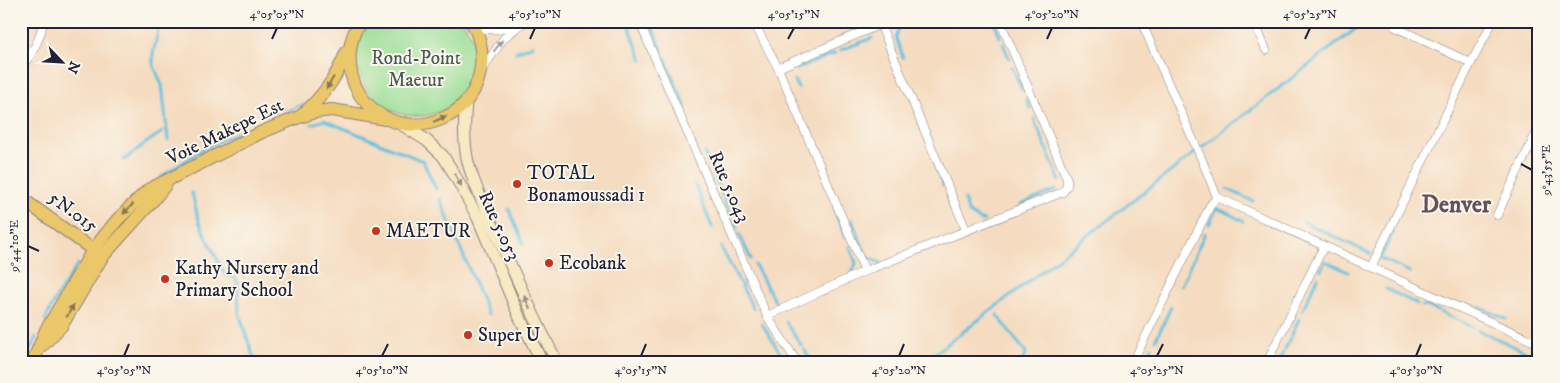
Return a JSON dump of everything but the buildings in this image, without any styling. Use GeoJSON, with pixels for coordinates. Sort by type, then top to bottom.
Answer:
{"type":"FeatureCollection","features":[{"type":"Feature","properties":{"kind":"main road"},"geometry":{"type":"LineString","coordinates":[[299,117],[328,89],[360,21]]}},
{"type":"Feature","properties":{"kind":"main road"},"geometry":{"type":"LineString","coordinates":[[299,117],[315,112],[332,110],[386,119],[399,124],[417,125],[436,122],[452,114],[466,101],[476,87],[481,71],[481,49],[473,24]]}},
{"type":"Feature","properties":{"kind":"main road"},"geometry":{"type":"LineString","coordinates":[[350,42],[349,65],[355,87],[368,106],[386,119]]}},
{"type":"Feature","properties":{"kind":"main road","name":"Rue 5.053"},"geometry":{"type":"LineString","coordinates":[[466,101],[464,123],[469,166],[487,213],[527,302],[557,362]]}},
{"type":"Feature","properties":{"kind":"main road","name":"Voie Makepe Est"},"geometry":{"type":"LineString","coordinates":[[33,362],[39,348],[62,325],[98,253],[155,198],[167,182],[262,132],[299,117]]}},
{"type":"Feature","properties":{"kind":"main road","name":"Rue 5.053"},"geometry":{"type":"LineString","coordinates":[[399,124],[426,140],[443,156],[453,172],[478,218],[519,316],[542,362]]}},
{"type":"Feature","properties":{"kind":"main road","name":"5N.015"},"geometry":{"type":"LineString","coordinates":[[21,198],[98,253]]}},
{"type":"Feature","properties":{"kind":"street"},"geometry":{"type":"LineString","coordinates":[[21,68],[32,53],[42,30],[43,21]]}},
{"type":"Feature","properties":{"kind":"street"},"geometry":{"type":"LineString","coordinates":[[473,24],[496,30],[518,26],[529,21]]}},
{"type":"Feature","properties":{"kind":"street","name":"Rue 5.043"},"geometry":{"type":"LineString","coordinates":[[639,21],[767,316],[797,362]]}},
{"type":"Feature","properties":{"kind":"street"},"geometry":{"type":"LineString","coordinates":[[754,21],[778,68],[865,271]]}},
{"type":"Feature","properties":{"kind":"street"},"geometry":{"type":"LineString","coordinates":[[767,316],[865,271],[1063,192],[1067,186],[1067,180],[1000,21]]}},
{"type":"Feature","properties":{"kind":"street"},"geometry":{"type":"LineString","coordinates":[[1141,21],[1217,197],[1539,344]]}},
{"type":"Feature","properties":{"kind":"street"},"geometry":{"type":"LineString","coordinates":[[1254,21],[1266,50]]}},
{"type":"Feature","properties":{"kind":"street"},"geometry":{"type":"LineString","coordinates":[[1371,268],[1493,21]]}},
{"type":"Feature","properties":{"kind":"street"},"geometry":{"type":"LineString","coordinates":[[778,68],[884,23],[966,230]]}},
{"type":"Feature","properties":{"kind":"street"},"geometry":{"type":"LineString","coordinates":[[481,71],[504,38],[518,26]]}},
{"type":"Feature","properties":{"kind":"street"},"geometry":{"type":"LineString","coordinates":[[1395,27],[1471,63]]}},
{"type":"Feature","properties":{"kind":"street"},"geometry":{"type":"LineString","coordinates":[[1497,215],[1539,127]]}},
{"type":"Feature","properties":{"kind":"street"},"geometry":{"type":"LineString","coordinates":[[1133,362],[1211,204],[1217,197]]}},
{"type":"Feature","properties":{"kind":"street"},"geometry":{"type":"LineString","coordinates":[[1267,362],[1324,246]]}},
{"type":"Feature","properties":{"kind":"green space","name":"Rond-Point Maetur"},"geometry":{"type":"Polygon","coordinates":[[[371,21],[463,21],[472,38],[474,61],[466,88],[454,103],[438,112],[421,116],[402,114],[385,107],[370,94],[360,75],[357,54],[360,40],[371,21]]]}},
{"type":"Feature","properties":{"kind":"waterway"},"geometry":{"type":"LineString","coordinates":[[160,21],[153,54],[153,64],[162,85],[168,140]]}},
{"type":"Feature","properties":{"kind":"waterway"},"geometry":{"type":"LineString","coordinates":[[627,21],[642,60]]}},
{"type":"Feature","properties":{"kind":"waterway"},"geometry":{"type":"LineString","coordinates":[[650,21],[662,50]]}},
{"type":"Feature","properties":{"kind":"waterway"},"geometry":{"type":"LineString","coordinates":[[903,57],[896,38],[900,26],[911,21]]}},
{"type":"Feature","properties":{"kind":"waterway"},"geometry":{"type":"LineString","coordinates":[[994,21],[1000,37]]}},
{"type":"Feature","properties":{"kind":"waterway"},"geometry":{"type":"LineString","coordinates":[[1353,21],[1357,29]]}},
{"type":"Feature","properties":{"kind":"waterway"},"geometry":{"type":"LineString","coordinates":[[924,362],[1366,21]]}},
{"type":"Feature","properties":{"kind":"waterway"},"geometry":{"type":"LineString","coordinates":[[841,50],[872,38]]}},
{"type":"Feature","properties":{"kind":"waterway"},"geometry":{"type":"LineString","coordinates":[[1003,44],[1009,58]]}},
{"type":"Feature","properties":{"kind":"waterway"},"geometry":{"type":"LineString","coordinates":[[516,52],[533,45]]}},
{"type":"Feature","properties":{"kind":"waterway"},"geometry":{"type":"LineString","coordinates":[[797,69],[835,53]]}},
{"type":"Feature","properties":{"kind":"waterway"},"geometry":{"type":"LineString","coordinates":[[665,58],[675,82]]}},
{"type":"Feature","properties":{"kind":"waterway"},"geometry":{"type":"LineString","coordinates":[[1012,67],[1022,89]]}},
{"type":"Feature","properties":{"kind":"waterway"},"geometry":{"type":"LineString","coordinates":[[794,80],[798,88]]}},
{"type":"Feature","properties":{"kind":"waterway"},"geometry":{"type":"LineString","coordinates":[[676,85],[686,107]]}},
{"type":"Feature","properties":{"kind":"waterway"},"geometry":{"type":"LineString","coordinates":[[1026,99],[1030,108]]}},
{"type":"Feature","properties":{"kind":"waterway"},"geometry":{"type":"LineString","coordinates":[[287,111],[303,104]]}},
{"type":"Feature","properties":{"kind":"waterway"},"geometry":{"type":"LineString","coordinates":[[1034,119],[1060,181]]}},
{"type":"Feature","properties":{"kind":"waterway"},"geometry":{"type":"LineString","coordinates":[[312,124],[324,120],[423,161],[436,189]]}},
{"type":"Feature","properties":{"kind":"waterway"},"geometry":{"type":"LineString","coordinates":[[124,160],[162,132]]}},
{"type":"Feature","properties":{"kind":"waterway"},"geometry":{"type":"LineString","coordinates":[[161,177],[203,149],[238,132]]}},
{"type":"Feature","properties":{"kind":"waterway"},"geometry":{"type":"LineString","coordinates":[[705,153],[709,164]]}},
{"type":"Feature","properties":{"kind":"waterway"},"geometry":{"type":"LineString","coordinates":[[936,167],[943,186]]}},
{"type":"Feature","properties":{"kind":"waterway"},"geometry":{"type":"LineString","coordinates":[[714,176],[730,214]]}},
{"type":"Feature","properties":{"kind":"waterway"},"geometry":{"type":"LineString","coordinates":[[695,185],[712,227]]}},
{"type":"Feature","properties":{"kind":"waterway"},"geometry":{"type":"LineString","coordinates":[[1227,189],[1253,201]]}},
{"type":"Feature","properties":{"kind":"waterway"},"geometry":{"type":"LineString","coordinates":[[1020,205],[1056,190]]}},
{"type":"Feature","properties":{"kind":"waterway"},"geometry":{"type":"LineString","coordinates":[[192,193],[199,222],[225,275],[235,278],[238,283],[239,313],[255,362]]}},
{"type":"Feature","properties":{"kind":"waterway"},"geometry":{"type":"LineString","coordinates":[[947,196],[958,223]]}},
{"type":"Feature","properties":{"kind":"waterway"},"geometry":{"type":"LineString","coordinates":[[440,199],[488,315]]}},
{"type":"Feature","properties":{"kind":"waterway"},"geometry":{"type":"LineString","coordinates":[[964,200],[969,213],[982,221],[984,220]]}},
{"type":"Feature","properties":{"kind":"waterway"},"geometry":{"type":"LineString","coordinates":[[834,207],[845,237]]}},
{"type":"Feature","properties":{"kind":"waterway"},"geometry":{"type":"LineString","coordinates":[[1209,224],[1217,208],[1243,221]]}},
{"type":"Feature","properties":{"kind":"waterway"},"geometry":{"type":"LineString","coordinates":[[509,209],[523,243]]}},
{"type":"Feature","properties":{"kind":"waterway"},"geometry":{"type":"LineString","coordinates":[[733,220],[737,228]]}},
{"type":"Feature","properties":{"kind":"waterway"},"geometry":{"type":"LineString","coordinates":[[852,220],[867,257],[881,263]]}},
{"type":"Feature","properties":{"kind":"waterway"},"geometry":{"type":"LineString","coordinates":[[1304,222],[1371,254]]}},
{"type":"Feature","properties":{"kind":"waterway"},"geometry":{"type":"LineString","coordinates":[[1382,255],[1393,232]]}},
{"type":"Feature","properties":{"kind":"waterway"},"geometry":{"type":"LineString","coordinates":[[1181,286],[1205,233]]}},
{"type":"Feature","properties":{"kind":"waterway"},"geometry":{"type":"LineString","coordinates":[[739,234],[751,259]]}},
{"type":"Feature","properties":{"kind":"waterway"},"geometry":{"type":"LineString","coordinates":[[721,247],[753,308]]}},
{"type":"Feature","properties":{"kind":"waterway"},"geometry":{"type":"LineString","coordinates":[[850,247],[856,263],[851,276]]}},
{"type":"Feature","properties":{"kind":"waterway"},"geometry":{"type":"LineString","coordinates":[[1380,258],[1410,272]]}},
{"type":"Feature","properties":{"kind":"waterway"},"geometry":{"type":"LineString","coordinates":[[1321,270],[1325,261],[1348,272]]}},
{"type":"Feature","properties":{"kind":"waterway"},"geometry":{"type":"LineString","coordinates":[[45,320],[56,298],[78,264]]}},
{"type":"Feature","properties":{"kind":"waterway"},"geometry":{"type":"LineString","coordinates":[[755,265],[777,305]]}},
{"type":"Feature","properties":{"kind":"waterway"},"geometry":{"type":"LineString","coordinates":[[1302,311],[1318,277]]}},
{"type":"Feature","properties":{"kind":"waterway"},"geometry":{"type":"LineString","coordinates":[[1386,289],[1417,304]]}},
{"type":"Feature","properties":{"kind":"waterway"},"geometry":{"type":"LineString","coordinates":[[778,306],[803,295]]}},
{"type":"Feature","properties":{"kind":"waterway"},"geometry":{"type":"LineString","coordinates":[[1422,306],[1427,306],[1472,327]]}},
{"type":"Feature","properties":{"kind":"waterway"},"geometry":{"type":"LineString","coordinates":[[1156,339],[1171,307]]}},
{"type":"Feature","properties":{"kind":"waterway"},"geometry":{"type":"LineString","coordinates":[[1480,307],[1506,319]]}},
{"type":"Feature","properties":{"kind":"waterway"},"geometry":{"type":"LineString","coordinates":[[997,315],[1026,353],[1022,362]]}},
{"type":"Feature","properties":{"kind":"waterway"},"geometry":{"type":"LineString","coordinates":[[1285,349],[1299,319]]}},
{"type":"Feature","properties":{"kind":"waterway"},"geometry":{"type":"LineString","coordinates":[[786,322],[801,345]]}},
{"type":"Feature","properties":{"kind":"waterway"},"geometry":{"type":"LineString","coordinates":[[762,324],[786,362]]}},
{"type":"Feature","properties":{"kind":"waterway"},"geometry":{"type":"LineString","coordinates":[[1478,330],[1539,358]]}},
{"type":"Feature","properties":{"kind":"waterway"},"geometry":{"type":"LineString","coordinates":[[25,362],[36,337]]}},
{"type":"Feature","properties":{"kind":"waterway"},"geometry":{"type":"LineString","coordinates":[[1145,362],[1152,347]]}},
{"type":"Feature","properties":{"kind":"waterway"},"geometry":{"type":"LineString","coordinates":[[804,349],[812,362]]}},
{"type":"Feature","properties":{"kind":"waterway"},"geometry":{"type":"LineString","coordinates":[[1279,362],[1283,353]]}},
{"type":"Feature","properties":{"kind":"place","name":"TOTAL Bonamoussadi 1"},"geometry":{"type":"Point","coordinates":[517,184]}},
{"type":"Feature","properties":{"kind":"place","name":"MAETUR"},"geometry":{"type":"Point","coordinates":[376,231]}},
{"type":"Feature","properties":{"kind":"place","name":"Ecobank"},"geometry":{"type":"Point","coordinates":[549,263]}},
{"type":"Feature","properties":{"kind":"place","name":"Kathy Nursery and Primary School"},"geometry":{"type":"Point","coordinates":[165,279]}},
{"type":"Feature","properties":{"kind":"place","name":"Super U"},"geometry":{"type":"Point","coordinates":[468,335]}},
{"type":"Feature","properties":{"kind":"district","name":"Denver"},"geometry":{"type":"Point","coordinates":[1456,205]}}]}
